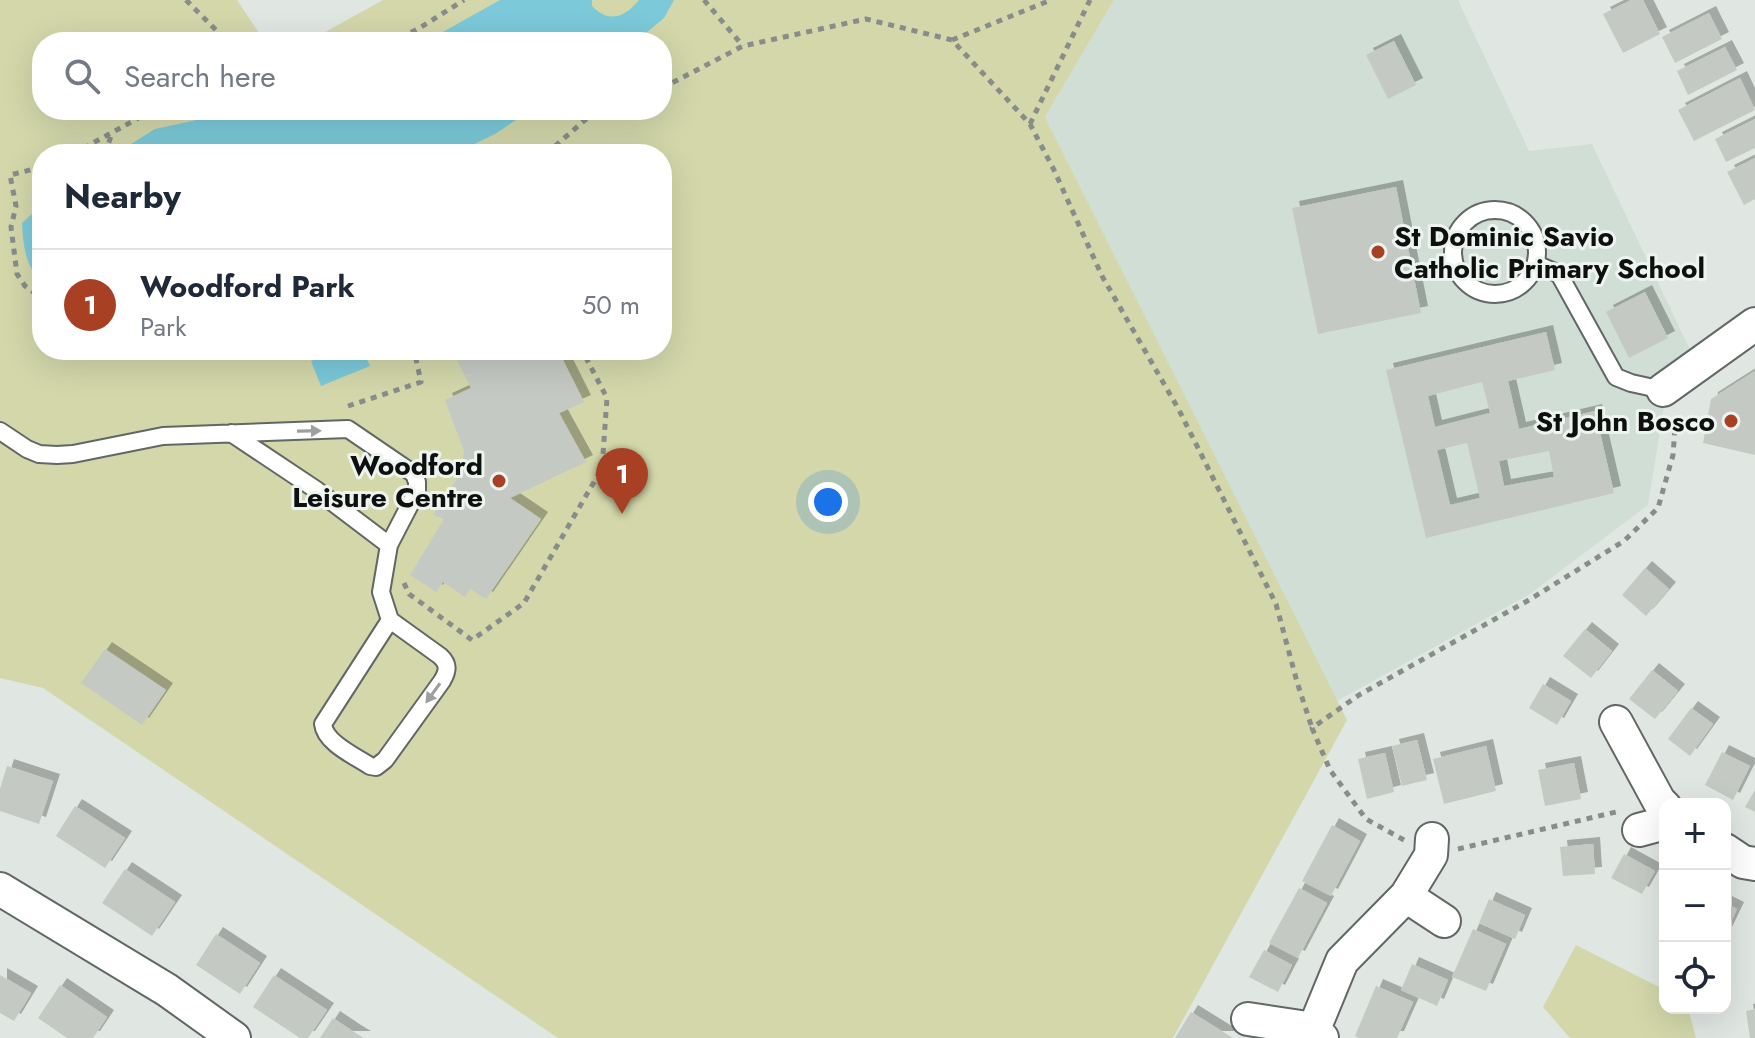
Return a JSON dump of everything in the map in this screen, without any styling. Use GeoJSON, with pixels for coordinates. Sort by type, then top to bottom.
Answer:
{"type":"FeatureCollection","features":[{"type":"Feature","properties":{"kind":"street"},"geometry":{"type":"LineString","coordinates":[[1671,384],[1755,324]]}},
{"type":"Feature","properties":{"kind":"street"},"geometry":{"type":"LineString","coordinates":[[1616,722],[1657,815]]}},
{"type":"Feature","properties":{"kind":"street"},"geometry":{"type":"LineString","coordinates":[[1248,1019],[1318,1034],[1342,961],[1406,896],[1431,847]]}},
{"type":"Feature","properties":{"kind":"street"},"geometry":{"type":"LineString","coordinates":[[1731,854],[1743,862],[1755,864]]}},
{"type":"Feature","properties":{"kind":"street"},"geometry":{"type":"LineString","coordinates":[[0,889],[167,990],[234,1038]]}},
{"type":"Feature","properties":{"kind":"street"},"geometry":{"type":"LineString","coordinates":[[1406,896],[1444,921]]}},
{"type":"Feature","properties":{"kind":"lane"},"geometry":{"type":"LineString","coordinates":[[1490,210],[1517,216],[1528,225],[1535,237],[1538,250],[1536,264],[1530,277],[1520,287],[1493,295],[1479,292],[1467,285],[1453,261],[1457,233],[1465,222],[1490,210]]}},
{"type":"Feature","properties":{"kind":"lane"},"geometry":{"type":"LineString","coordinates":[[1536,264],[1559,274],[1616,377],[1631,383],[1671,384]]}},
{"type":"Feature","properties":{"kind":"lane"},"geometry":{"type":"LineString","coordinates":[[0,431],[27,449],[39,454],[57,455],[163,436],[348,429],[414,474],[417,491],[389,545],[381,592],[390,620],[445,660],[447,673],[383,763],[376,767],[328,739],[323,724],[390,620]]}},
{"type":"Feature","properties":{"kind":"lane"},"geometry":{"type":"LineString","coordinates":[[231,433],[315,489],[389,545]]}},
{"type":"Feature","properties":{"kind":"path"},"geometry":{"type":"LineString","coordinates":[[186,0],[218,32]]}},
{"type":"Feature","properties":{"kind":"path"},"geometry":{"type":"LineString","coordinates":[[411,32],[464,0]]}},
{"type":"Feature","properties":{"kind":"path"},"geometry":{"type":"LineString","coordinates":[[704,0],[743,46]]}},
{"type":"Feature","properties":{"kind":"path"},"geometry":{"type":"LineString","coordinates":[[952,40],[1051,0]]}},
{"type":"Feature","properties":{"kind":"path"},"geometry":{"type":"LineString","coordinates":[[1030,124],[1090,0]]}},
{"type":"Feature","properties":{"kind":"path"},"geometry":{"type":"LineString","coordinates":[[672,83],[743,46],[866,19],[952,40],[1030,124],[1102,276],[1179,410],[1276,604],[1312,728],[1330,770],[1366,819],[1431,847],[1657,815]]}},
{"type":"Feature","properties":{"kind":"path"},"geometry":{"type":"LineString","coordinates":[[92,144],[135,120]]}},
{"type":"Feature","properties":{"kind":"path"},"geometry":{"type":"LineString","coordinates":[[557,144],[585,120]]}},
{"type":"Feature","properties":{"kind":"path"},"geometry":{"type":"LineString","coordinates":[[108,144],[112,133]]}},
{"type":"Feature","properties":{"kind":"path"},"geometry":{"type":"LineString","coordinates":[[0,175],[32,170]]}},
{"type":"Feature","properties":{"kind":"path"},"geometry":{"type":"LineString","coordinates":[[10,175],[16,206],[11,227],[17,274],[32,291]]}},
{"type":"Feature","properties":{"kind":"path"},"geometry":{"type":"LineString","coordinates":[[335,408],[421,382],[416,360]]}},
{"type":"Feature","properties":{"kind":"path"},"geometry":{"type":"LineString","coordinates":[[389,545],[409,594],[472,640],[524,603],[602,468],[607,398],[587,360]]}},
{"type":"Feature","properties":{"kind":"path"},"geometry":{"type":"LineString","coordinates":[[1312,728],[1359,695],[1529,600],[1624,541],[1658,508],[1673,455],[1671,384]]}},
{"type":"Feature","properties":{"kind":"shaded area","name":"St Dominic Savio Catholic Primary School"},"geometry":{"type":"Polygon","coordinates":[[[1114,0],[1458,0],[1529,151],[1592,144],[1691,352],[1668,382],[1648,505],[1530,594],[1337,701],[1045,117],[1114,0]]]}},
{"type":"Feature","properties":{"kind":"green space"},"geometry":{"type":"Polygon","coordinates":[[[0,0],[237,0],[258,32],[32,32],[32,120],[672,120],[672,32],[325,32],[383,0],[1114,0],[1045,117],[1347,720],[1173,1038],[558,1038],[43,688],[0,678],[0,0]]]}},
{"type":"Feature","properties":{"kind":"green space"},"geometry":{"type":"Polygon","coordinates":[[[1576,945],[1659,987],[1659,1014],[1690,1014],[1696,1038],[1570,1038],[1543,1007],[1576,945]]]}},
{"type":"Feature","properties":{"kind":"water"},"geometry":{"type":"Polygon","coordinates":[[[500,0],[592,0],[592,6],[598,12],[617,16],[628,11],[639,0],[674,0],[664,18],[647,32],[443,32],[500,0]]]}},
{"type":"Feature","properties":{"kind":"water"},"geometry":{"type":"Polygon","coordinates":[[[197,120],[516,120],[474,144],[131,144],[155,129],[197,120]]]}},
{"type":"Feature","properties":{"kind":"water"},"geometry":{"type":"Polygon","coordinates":[[[32,214],[32,269],[24,247],[22,223],[32,214]]]}},
{"type":"Feature","properties":{"kind":"water"},"geometry":{"type":"Polygon","coordinates":[[[367,360],[370,366],[321,386],[311,361],[367,360]]]}},
{"type":"Feature","properties":{"kind":"building"},"geometry":{"type":"Polygon","coordinates":[[[1631,0],[1643,0],[1660,34],[1623,53],[1603,14],[1631,0]]]}},
{"type":"Feature","properties":{"kind":"building"},"geometry":{"type":"Polygon","coordinates":[[[1709,13],[1722,39],[1675,63],[1662,37],[1709,13]]]}},
{"type":"Feature","properties":{"kind":"building"},"geometry":{"type":"Polygon","coordinates":[[[1394,41],[1416,85],[1388,99],[1366,55],[1394,41]]]}},
{"type":"Feature","properties":{"kind":"building"},"geometry":{"type":"Polygon","coordinates":[[[1725,47],[1737,70],[1688,95],[1677,71],[1725,47]]]}},
{"type":"Feature","properties":{"kind":"building"},"geometry":{"type":"Polygon","coordinates":[[[1740,78],[1755,110],[1694,141],[1678,110],[1740,78]]]}},
{"type":"Feature","properties":{"kind":"building"},"geometry":{"type":"Polygon","coordinates":[[[1755,119],[1755,148],[1726,162],[1715,139],[1755,119]]]}},
{"type":"Feature","properties":{"kind":"building"},"geometry":{"type":"Polygon","coordinates":[[[1755,158],[1755,199],[1744,205],[1727,172],[1755,158]]]}},
{"type":"Feature","properties":{"kind":"building"},"geometry":{"type":"Polygon","coordinates":[[[1396,187],[1421,313],[1318,334],[1292,208],[1396,187]]]}},
{"type":"Feature","properties":{"kind":"building"},"geometry":{"type":"Polygon","coordinates":[[[1645,292],[1668,338],[1629,358],[1606,312],[1645,292]]]}},
{"type":"Feature","properties":{"kind":"building"},"geometry":{"type":"Polygon","coordinates":[[[1546,332],[1555,370],[1508,381],[1519,429],[1595,411],[1614,493],[1426,538],[1386,370],[1546,332]],[[1482,382],[1428,396],[1435,427],[1490,413],[1482,382]],[[1467,443],[1437,450],[1450,505],[1480,498],[1467,443]],[[1549,451],[1499,461],[1504,486],[1554,477],[1549,451]]]}},
{"type":"Feature","properties":{"kind":"building","name":"Woodford Leisure Centre"},"geometry":{"type":"Polygon","coordinates":[[[457,360],[563,360],[584,402],[559,413],[586,462],[510,498],[541,519],[486,599],[470,589],[465,597],[443,582],[436,592],[410,575],[444,519],[433,515],[462,471],[464,451],[445,400],[471,388],[457,360]]]}},
{"type":"Feature","properties":{"kind":"building","name":"St John Bosco"},"geometry":{"type":"Polygon","coordinates":[[[1755,371],[1755,455],[1703,443],[1711,399],[1755,371]]]}},
{"type":"Feature","properties":{"kind":"building"},"geometry":{"type":"Polygon","coordinates":[[[1645,568],[1669,589],[1646,616],[1622,595],[1645,568]]]}},
{"type":"Feature","properties":{"kind":"building"},"geometry":{"type":"Polygon","coordinates":[[[1585,629],[1612,651],[1591,678],[1563,656],[1585,629]]]}},
{"type":"Feature","properties":{"kind":"building"},"geometry":{"type":"Polygon","coordinates":[[[105,649],[166,690],[142,725],[81,683],[105,649]]]}},
{"type":"Feature","properties":{"kind":"building"},"geometry":{"type":"Polygon","coordinates":[[[1652,670],[1678,691],[1655,719],[1629,699],[1652,670]]]}},
{"type":"Feature","properties":{"kind":"building"},"geometry":{"type":"Polygon","coordinates":[[[1543,684],[1571,701],[1557,725],[1529,708],[1543,684]]]}},
{"type":"Feature","properties":{"kind":"building"},"geometry":{"type":"Polygon","coordinates":[[[1691,708],[1713,724],[1690,756],[1668,739],[1691,708]]]}},
{"type":"Feature","properties":{"kind":"building"},"geometry":{"type":"Polygon","coordinates":[[[1417,740],[1427,780],[1402,786],[1392,746],[1417,740]]]}},
{"type":"Feature","properties":{"kind":"building"},"geometry":{"type":"Polygon","coordinates":[[[1486,746],[1496,791],[1444,804],[1433,759],[1486,746]]]}},
{"type":"Feature","properties":{"kind":"building"},"geometry":{"type":"Polygon","coordinates":[[[1722,752],[1750,766],[1733,800],[1705,785],[1722,752]]]}},
{"type":"Feature","properties":{"kind":"building"},"geometry":{"type":"Polygon","coordinates":[[[1385,753],[1394,792],[1367,799],[1358,759],[1385,753]]]}},
{"type":"Feature","properties":{"kind":"building"},"geometry":{"type":"Polygon","coordinates":[[[1574,763],[1581,799],[1545,806],[1538,770],[1574,763]]]}},
{"type":"Feature","properties":{"kind":"building"},"geometry":{"type":"Polygon","coordinates":[[[7,766],[53,781],[39,824],[0,811],[0,789],[7,766]]]}},
{"type":"Feature","properties":{"kind":"building"},"geometry":{"type":"Polygon","coordinates":[[[1755,790],[1755,812],[1745,807],[1755,790]]]}},
{"type":"Feature","properties":{"kind":"building"},"geometry":{"type":"Polygon","coordinates":[[[75,806],[125,838],[105,868],[56,836],[75,806]]]}},
{"type":"Feature","properties":{"kind":"building"},"geometry":{"type":"Polygon","coordinates":[[[1332,825],[1360,841],[1331,896],[1302,881],[1332,825]]]}},
{"type":"Feature","properties":{"kind":"building"},"geometry":{"type":"Polygon","coordinates":[[[1593,844],[1595,874],[1563,876],[1560,847],[1593,844]]]}},
{"type":"Feature","properties":{"kind":"building"},"geometry":{"type":"Polygon","coordinates":[[[1624,854],[1655,871],[1642,894],[1611,878],[1624,854]]]}},
{"type":"Feature","properties":{"kind":"building"},"geometry":{"type":"Polygon","coordinates":[[[125,869],[175,902],[152,936],[102,903],[125,869]]]}},
{"type":"Feature","properties":{"kind":"building"},"geometry":{"type":"Polygon","coordinates":[[[1299,888],[1327,903],[1298,958],[1269,943],[1299,888]]]}},
{"type":"Feature","properties":{"kind":"building"},"geometry":{"type":"Polygon","coordinates":[[[1489,899],[1525,915],[1515,939],[1479,923],[1489,899]]]}},
{"type":"Feature","properties":{"kind":"building"},"geometry":{"type":"Polygon","coordinates":[[[1731,906],[1737,909],[1731,922],[1731,906]]]}},
{"type":"Feature","properties":{"kind":"building"},"geometry":{"type":"Polygon","coordinates":[[[1473,929],[1506,944],[1486,991],[1452,977],[1473,929]]]}},
{"type":"Feature","properties":{"kind":"building"},"geometry":{"type":"Polygon","coordinates":[[[216,934],[260,963],[240,994],[196,965],[216,934]]]}},
{"type":"Feature","properties":{"kind":"building"},"geometry":{"type":"Polygon","coordinates":[[[1264,950],[1292,965],[1278,992],[1249,977],[1264,950]]]}},
{"type":"Feature","properties":{"kind":"building"},"geometry":{"type":"Polygon","coordinates":[[[1412,964],[1448,980],[1437,1006],[1401,990],[1412,964]]]}},
{"type":"Feature","properties":{"kind":"building"},"geometry":{"type":"Polygon","coordinates":[[[0,975],[31,993],[14,1021],[0,1013],[0,975]]]}},
{"type":"Feature","properties":{"kind":"building"},"geometry":{"type":"Polygon","coordinates":[[[274,975],[327,1010],[308,1038],[300,1038],[253,1007],[274,975]]]}},
{"type":"Feature","properties":{"kind":"building"},"geometry":{"type":"Polygon","coordinates":[[[60,985],[107,1017],[93,1038],[67,1038],[38,1018],[60,985]]]}},
{"type":"Feature","properties":{"kind":"building"},"geometry":{"type":"Polygon","coordinates":[[[1376,986],[1413,1002],[1397,1038],[1355,1036],[1376,986]]]}},
{"type":"Feature","properties":{"kind":"building"},"geometry":{"type":"Polygon","coordinates":[[[1755,1009],[1755,1038],[1750,1038],[1746,1011],[1755,1009]]]}},
{"type":"Feature","properties":{"kind":"building"},"geometry":{"type":"Polygon","coordinates":[[[1191,1012],[1233,1038],[1175,1038],[1191,1012]]]}},
{"type":"Feature","properties":{"kind":"building"},"geometry":{"type":"Polygon","coordinates":[[[333,1018],[354,1032],[364,1038],[320,1038],[333,1018]]]}},
{"type":"Feature","properties":{"kind":"place","name":"St Dominic Savio Catholic Primary School"},"geometry":{"type":"Point","coordinates":[1378,252]}},
{"type":"Feature","properties":{"kind":"place","name":"St John Bosco"},"geometry":{"type":"Point","coordinates":[1731,421]}},
{"type":"Feature","properties":{"kind":"place","name":"Woodford Leisure Centre"},"geometry":{"type":"Point","coordinates":[499,481]}},
{"type":"Feature","properties":{"kind":"place","name":"Woodford Park"},"geometry":{"type":"Point","coordinates":[622,514]}}]}
